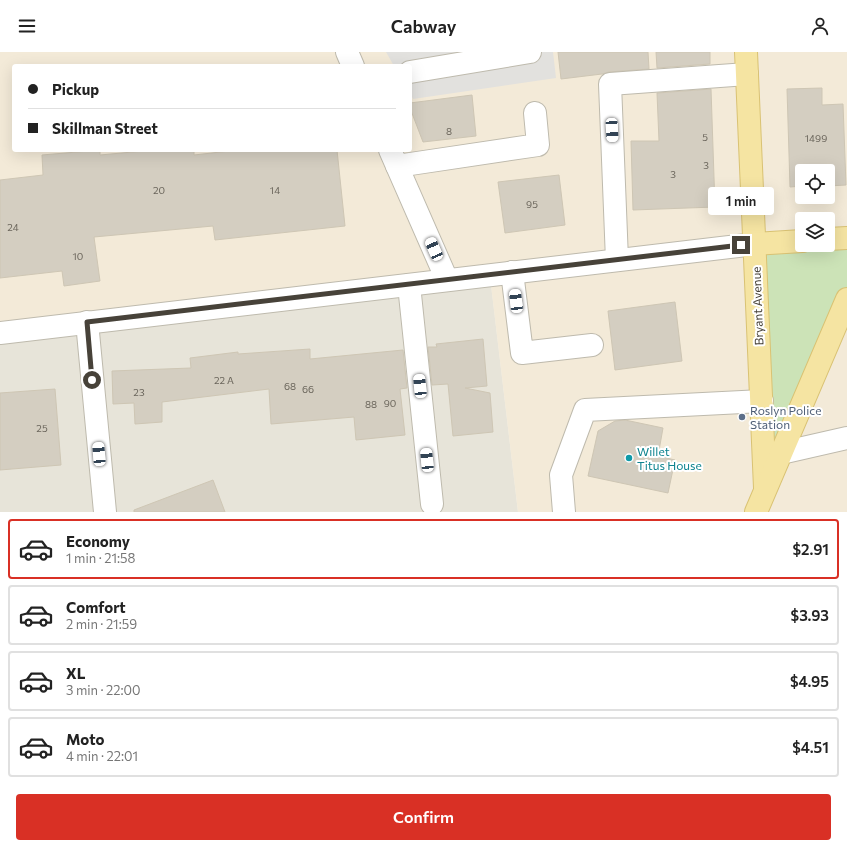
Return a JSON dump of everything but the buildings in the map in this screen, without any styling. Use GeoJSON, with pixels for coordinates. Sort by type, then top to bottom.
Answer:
{"type":"FeatureCollection","features":[{"type":"Feature","properties":{"kind":"main road","name":"Bryant Avenue"},"geometry":{"type":"LineString","coordinates":[[746,52],[765,488]]}},
{"type":"Feature","properties":{"kind":"main road"},"geometry":{"type":"LineString","coordinates":[[835,239],[847,238]]}},
{"type":"Feature","properties":{"kind":"main road"},"geometry":{"type":"LineString","coordinates":[[755,244],[795,241]]}},
{"type":"Feature","properties":{"kind":"main road"},"geometry":{"type":"LineString","coordinates":[[756,512],[847,299]]}},
{"type":"Feature","properties":{"kind":"street"},"geometry":{"type":"LineString","coordinates":[[347,52],[352,64]]}},
{"type":"Feature","properties":{"kind":"street"},"geometry":{"type":"LineString","coordinates":[[412,72],[530,52]]}},
{"type":"Feature","properties":{"kind":"street"},"geometry":{"type":"LineString","coordinates":[[617,260],[610,84],[747,74]]}},
{"type":"Feature","properties":{"kind":"street"},"geometry":{"type":"LineString","coordinates":[[447,280],[393,158],[538,145],[535,113]]}},
{"type":"Feature","properties":{"kind":"street"},"geometry":{"type":"LineString","coordinates":[[0,333],[755,244]]}},
{"type":"Feature","properties":{"kind":"street"},"geometry":{"type":"LineString","coordinates":[[512,272],[522,353],[592,345]]}},
{"type":"Feature","properties":{"kind":"street"},"geometry":{"type":"LineString","coordinates":[[409,285],[432,504]]}},
{"type":"Feature","properties":{"kind":"street"},"geometry":{"type":"LineString","coordinates":[[87,322],[105,512]]}},
{"type":"Feature","properties":{"kind":"street"},"geometry":{"type":"LineString","coordinates":[[564,512],[561,475],[585,410],[762,401]]}},
{"type":"Feature","properties":{"kind":"street"},"geometry":{"type":"LineString","coordinates":[[780,453],[847,438]]}},
{"type":"Feature","properties":{"kind":"shaded area"},"geometry":{"type":"Polygon","coordinates":[[[0,52],[847,52],[847,512],[518,512],[490,277],[0,333],[0,52]]]}},
{"type":"Feature","properties":{"kind":"shaded area"},"geometry":{"type":"Polygon","coordinates":[[[386,52],[553,52],[556,78],[413,99],[412,64],[393,64],[386,52]]]}},
{"type":"Feature","properties":{"kind":"shaded area"},"geometry":{"type":"Polygon","coordinates":[[[490,276],[518,512],[0,512],[0,333],[490,276]]]}},
{"type":"Feature","properties":{"kind":"green space"},"geometry":{"type":"Polygon","coordinates":[[[847,238],[847,299],[765,488],[755,244],[795,245],[795,252],[835,252],[835,242],[847,238]]]}},
{"type":"Feature","properties":{"kind":"place","name":"Roslyn Police Station"},"geometry":{"type":"Point","coordinates":[742,417]}},
{"type":"Feature","properties":{"kind":"place","name":"Willet Titus House"},"geometry":{"type":"Point","coordinates":[629,458]}},
{"type":"Feature","properties":{"kind":"route"},"geometry":{"type":"LineString","coordinates":[[92,380],[87,322],[741,245]]}}]}
